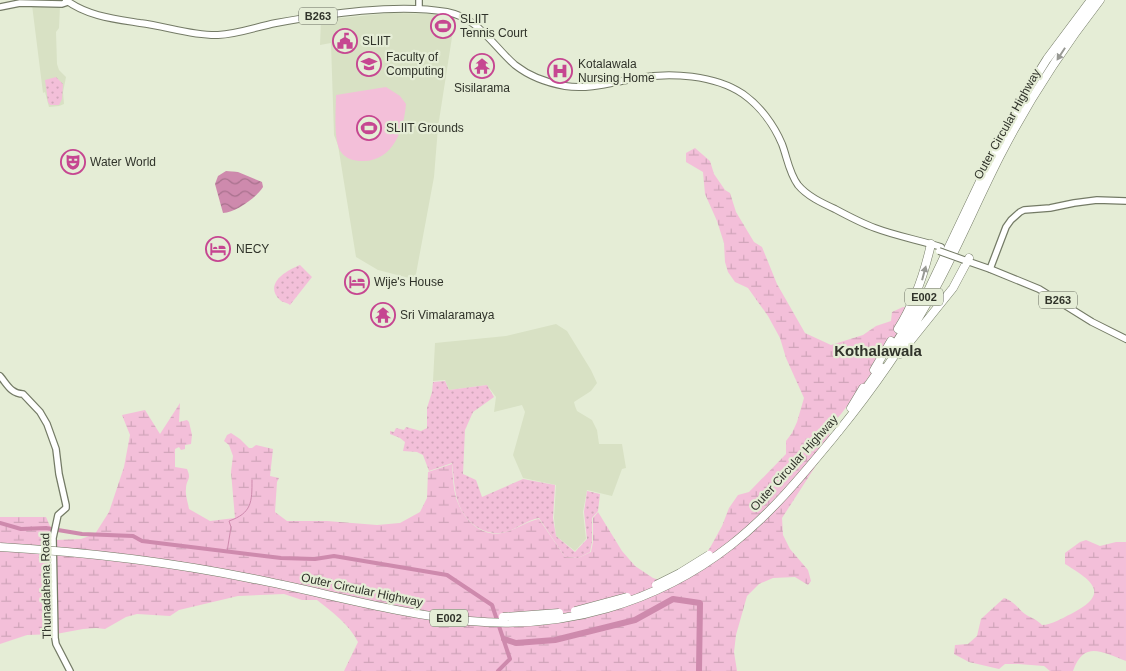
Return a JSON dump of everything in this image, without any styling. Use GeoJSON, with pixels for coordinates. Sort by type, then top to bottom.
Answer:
{"type":"FeatureCollection","features":[{"type":"Feature","properties":{"kind":"highway","name":"Outer Circular Highway"},"geometry":{"type":"LineString","coordinates":[[0,547],[118,558],[206,570],[440,617],[486,622],[541,621],[574,616],[612,608],[655,591],[694,571],[732,544],[760,519],[798,479],[877,382],[930,298],[960,240],[1022,99],[1047,59],[1091,0]]}},
{"type":"Feature","properties":{"kind":"highway","name":"Outer Circular Highway"},"geometry":{"type":"LineString","coordinates":[[0,543],[91,550],[207,565],[422,610],[458,615],[509,617],[550,615],[593,607],[636,594],[680,573],[711,553],[745,526],[770,503],[836,431],[883,364],[926,295],[997,154],[1070,39],[1100,0]]}},
{"type":"Feature","properties":{"kind":"highway"},"geometry":{"type":"LineString","coordinates":[[851,408],[914,302],[923,278],[931,246]]}},
{"type":"Feature","properties":{"kind":"highway"},"geometry":{"type":"LineString","coordinates":[[877,382],[953,288],[966,259]]}},
{"type":"Feature","properties":{"kind":"main road","name":"B263"},"geometry":{"type":"LineString","coordinates":[[67,1],[85,11],[108,17],[216,35],[333,14],[419,9],[448,12],[476,24],[514,64],[553,83],[579,88],[642,78],[669,76],[700,79],[725,85],[741,93],[765,115],[778,135],[792,174],[798,184],[809,195],[874,228],[919,241],[1039,289],[1092,322],[1126,339]]}},
{"type":"Feature","properties":{"kind":"street"},"geometry":{"type":"LineString","coordinates":[[419,0],[419,9]]}},
{"type":"Feature","properties":{"kind":"street"},"geometry":{"type":"LineString","coordinates":[[0,7],[20,2],[62,4],[67,1]]}},
{"type":"Feature","properties":{"kind":"street"},"geometry":{"type":"LineString","coordinates":[[988,268],[1006,227],[1024,210],[1050,208],[1097,200],[1126,201]]}},
{"type":"Feature","properties":{"kind":"street","name":"Thunadahena Road"},"geometry":{"type":"LineString","coordinates":[[0,376],[12,391],[29,398],[40,412],[47,424],[56,450],[66,508],[58,515],[53,538],[55,638],[56,644],[70,671]]}},
{"type":"Feature","properties":{"kind":"shaded area"},"geometry":{"type":"Polygon","coordinates":[[[32,5],[60,6],[59,28],[56,32],[57,64],[59,70],[66,77],[63,92],[64,104],[59,106],[49,107],[45,92],[43,93],[32,5]]]}},
{"type":"Feature","properties":{"kind":"shaded area"},"geometry":{"type":"Polygon","coordinates":[[[391,13],[440,14],[455,18],[438,127],[434,177],[416,274],[413,279],[378,270],[356,257],[338,145],[334,135],[331,43],[320,45],[321,20],[391,13]]]}},
{"type":"Feature","properties":{"kind":"shaded area"},"geometry":{"type":"Polygon","coordinates":[[[556,324],[567,331],[597,383],[591,391],[574,402],[577,411],[592,420],[597,430],[599,444],[622,444],[626,468],[622,469],[612,496],[587,490],[583,512],[586,539],[575,551],[556,536],[554,518],[556,485],[523,478],[513,455],[525,412],[522,405],[494,412],[496,397],[487,385],[449,390],[445,380],[433,381],[435,343],[506,336],[556,324]]]}},
{"type":"Feature","properties":{"kind":"green space","name":"SLIIT Tennis Court"},"geometry":{"type":"Polygon","coordinates":[[[435,18],[450,20],[452,23],[451,36],[433,33],[435,18]]]}},
{"type":"Feature","properties":{"kind":"green space"},"geometry":{"type":"Polygon","coordinates":[[[56,77],[63,84],[62,99],[59,105],[50,105],[45,80],[56,77]]]}},
{"type":"Feature","properties":{"kind":"green space","name":"SLIIT Grounds"},"geometry":{"type":"Polygon","coordinates":[[[386,87],[400,96],[406,104],[403,124],[395,142],[382,156],[373,160],[359,161],[348,158],[338,147],[336,95],[386,87]]]}},
{"type":"Feature","properties":{"kind":"green space"},"geometry":{"type":"Polygon","coordinates":[[[695,148],[710,161],[714,174],[725,190],[730,193],[736,212],[754,242],[762,247],[777,284],[805,333],[831,345],[863,335],[876,326],[891,321],[892,312],[903,307],[911,308],[890,353],[830,426],[828,447],[782,518],[783,535],[790,549],[808,570],[811,581],[808,585],[795,577],[773,578],[759,584],[747,596],[736,635],[734,652],[737,671],[344,671],[358,642],[350,630],[317,600],[302,600],[284,594],[238,596],[179,610],[170,616],[137,614],[126,617],[105,629],[83,629],[56,634],[27,635],[0,644],[0,517],[46,517],[56,540],[81,539],[95,534],[109,512],[124,467],[130,435],[122,415],[145,410],[160,434],[180,403],[179,422],[187,420],[189,422],[192,435],[191,444],[185,445],[185,449],[181,450],[179,447],[175,449],[175,467],[187,469],[189,478],[186,486],[186,496],[189,509],[210,521],[235,518],[231,472],[233,456],[229,445],[224,441],[227,435],[231,433],[249,448],[256,445],[273,449],[270,476],[279,478],[277,482],[275,512],[287,521],[327,521],[377,525],[400,523],[420,512],[427,498],[428,472],[452,464],[456,499],[465,516],[481,530],[495,534],[502,533],[539,519],[565,557],[578,558],[591,552],[593,518],[598,512],[622,551],[635,566],[653,578],[665,582],[696,569],[711,546],[729,508],[738,495],[749,492],[786,454],[786,441],[797,422],[804,398],[786,358],[780,338],[768,316],[748,288],[735,282],[728,272],[725,262],[724,243],[705,194],[703,172],[686,162],[686,153],[695,148]]]}},
{"type":"Feature","properties":{"kind":"green space"},"geometry":{"type":"Polygon","coordinates":[[[300,265],[312,277],[290,305],[281,301],[275,294],[275,283],[283,274],[300,265]]]}},
{"type":"Feature","properties":{"kind":"green space"},"geometry":{"type":"Polygon","coordinates":[[[445,381],[449,390],[487,385],[494,397],[473,412],[465,430],[463,474],[476,480],[482,497],[523,479],[555,485],[553,518],[556,536],[575,552],[587,539],[584,512],[587,491],[600,494],[598,511],[592,518],[590,552],[578,558],[565,557],[539,518],[514,529],[499,533],[492,533],[479,528],[464,515],[458,502],[452,463],[429,471],[423,455],[417,452],[403,451],[405,442],[390,434],[390,431],[394,432],[396,428],[404,430],[406,427],[421,431],[427,428],[427,408],[433,382],[445,381]]]}},
{"type":"Feature","properties":{"kind":"green space"},"geometry":{"type":"Polygon","coordinates":[[[1086,540],[1100,546],[1116,542],[1126,542],[1126,661],[1095,651],[1083,655],[1077,661],[1073,671],[1050,671],[1044,666],[1018,664],[1005,664],[999,669],[969,662],[954,654],[955,645],[968,644],[977,636],[981,619],[1004,598],[1011,601],[1025,614],[1042,625],[1057,621],[1083,607],[1091,600],[1094,588],[1083,576],[1065,564],[1065,553],[1086,540]]]}},
{"type":"Feature","properties":{"kind":"water"},"geometry":{"type":"Polygon","coordinates":[[[226,171],[238,172],[262,182],[263,187],[256,196],[245,204],[223,213],[215,184],[218,176],[226,171]]]}},
{"type":"Feature","properties":{"kind":"waterway"},"geometry":{"type":"LineString","coordinates":[[227,552],[231,527],[229,521],[237,518],[249,506],[252,495],[252,480]]}},
{"type":"Feature","properties":{"kind":"waterway"},"geometry":{"type":"LineString","coordinates":[[0,523],[21,529],[46,528],[82,534],[133,536],[142,541],[281,558],[315,559],[334,556],[447,575],[492,605],[510,659],[498,671]]}},
{"type":"Feature","properties":{"kind":"waterway"},"geometry":{"type":"LineString","coordinates":[[504,639],[516,643],[555,640],[635,620],[673,599],[700,603],[699,671]]}},
{"type":"Feature","properties":{"kind":"place","name":"SLIIT Tennis Court"},"geometry":{"type":"Point","coordinates":[443,26]}},
{"type":"Feature","properties":{"kind":"place","name":"SLIIT"},"geometry":{"type":"Point","coordinates":[345,41]}},
{"type":"Feature","properties":{"kind":"place","name":"Faculty of Computing"},"geometry":{"type":"Point","coordinates":[369,64]}},
{"type":"Feature","properties":{"kind":"place","name":"Sisilarama"},"geometry":{"type":"Point","coordinates":[482,66]}},
{"type":"Feature","properties":{"kind":"place","name":"Kotalawala Nursing Home"},"geometry":{"type":"Point","coordinates":[560,71]}},
{"type":"Feature","properties":{"kind":"place","name":"SLIIT Grounds"},"geometry":{"type":"Point","coordinates":[369,128]}},
{"type":"Feature","properties":{"kind":"place","name":"Water World"},"geometry":{"type":"Point","coordinates":[73,162]}},
{"type":"Feature","properties":{"kind":"place","name":"NECY"},"geometry":{"type":"Point","coordinates":[218,249]}},
{"type":"Feature","properties":{"kind":"place","name":"Wije's House"},"geometry":{"type":"Point","coordinates":[357,282]}},
{"type":"Feature","properties":{"kind":"place","name":"Sri Vimalaramaya"},"geometry":{"type":"Point","coordinates":[383,315]}},
{"type":"Feature","properties":{"kind":"district","name":"Kothalawala"},"geometry":{"type":"Point","coordinates":[878,350]}}]}
